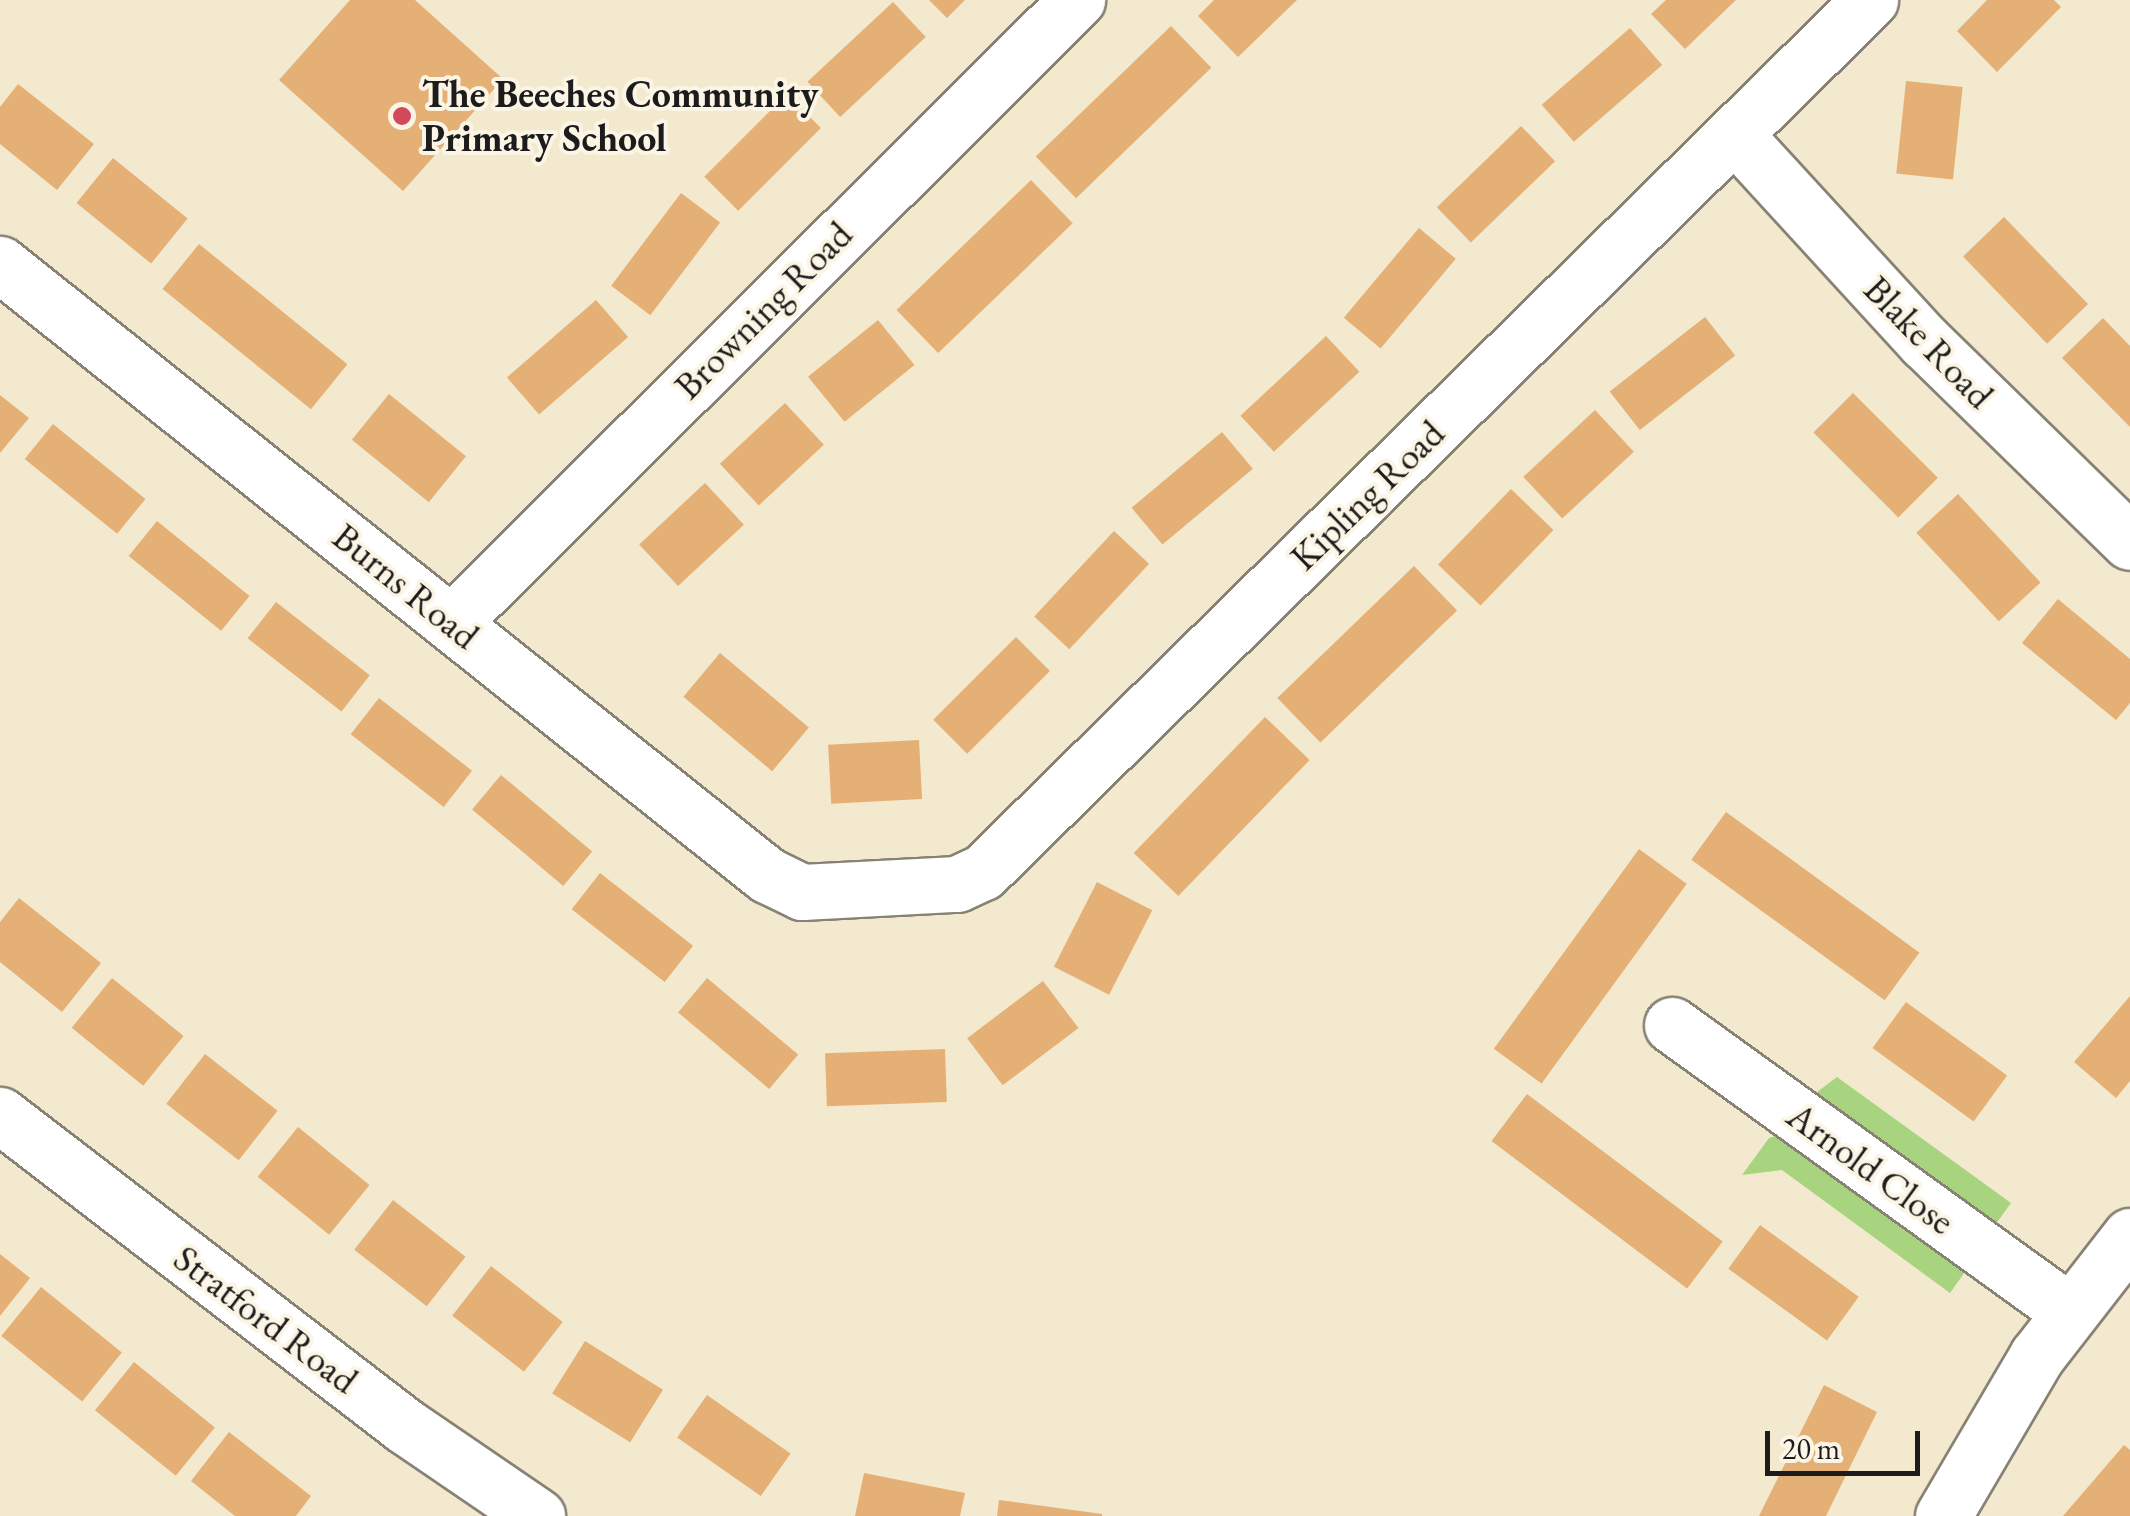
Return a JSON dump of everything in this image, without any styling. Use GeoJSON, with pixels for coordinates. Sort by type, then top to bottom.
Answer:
{"type":"FeatureCollection","features":[{"type":"Feature","properties":{"kind":"street","name":"Browning Road"},"geometry":{"type":"LineString","coordinates":[[452,622],[1077,0]]}},
{"type":"Feature","properties":{"kind":"street","name":"Kipling Road"},"geometry":{"type":"LineString","coordinates":[[820,892],[957,884],[983,872],[1870,0]]}},
{"type":"Feature","properties":{"kind":"street","name":"Blake Road"},"geometry":{"type":"LineString","coordinates":[[1735,135],[1925,342],[2130,542]]}},
{"type":"Feature","properties":{"kind":"street","name":"Burns Road"},"geometry":{"type":"LineString","coordinates":[[0,264],[766,876],[802,892],[820,892]]}},
{"type":"Feature","properties":{"kind":"street","name":"Arnold Close"},"geometry":{"type":"LineString","coordinates":[[1672,1025],[2069,1311]]}},
{"type":"Feature","properties":{"kind":"street","name":"Stratford Road"},"geometry":{"type":"LineString","coordinates":[[0,1114],[404,1426],[537,1516]]}},
{"type":"Feature","properties":{"kind":"street"},"geometry":{"type":"LineString","coordinates":[[1943,1516],[2069,1311],[2130,1236]]}},
{"type":"Feature","properties":{"kind":"green space"},"geometry":{"type":"Polygon","coordinates":[[[1837,1077],[2011,1203],[1990,1232],[1821,1102],[1817,1092],[1837,1077]]]}},
{"type":"Feature","properties":{"kind":"green space"},"geometry":{"type":"Polygon","coordinates":[[[1782,1134],[1970,1265],[1950,1293],[1782,1170],[1742,1175],[1769,1138],[1782,1134]]]}},
{"type":"Feature","properties":{"kind":"building"},"geometry":{"type":"Polygon","coordinates":[[[350,0],[415,0],[503,79],[403,191],[279,80],[350,0]]]}},
{"type":"Feature","properties":{"kind":"building"},"geometry":{"type":"Polygon","coordinates":[[[929,0],[965,0],[947,18],[929,0]]]}},
{"type":"Feature","properties":{"kind":"building"},"geometry":{"type":"Polygon","coordinates":[[[1214,0],[1297,0],[1238,57],[1198,16],[1214,0]]]}},
{"type":"Feature","properties":{"kind":"building"},"geometry":{"type":"Polygon","coordinates":[[[1666,0],[1736,0],[1685,49],[1651,14],[1666,0]]]}},
{"type":"Feature","properties":{"kind":"building"},"geometry":{"type":"Polygon","coordinates":[[[1987,0],[2054,0],[2061,7],[1997,72],[1957,31],[1987,0]]]}},
{"type":"Feature","properties":{"kind":"building"},"geometry":{"type":"Polygon","coordinates":[[[893,2],[926,37],[840,117],[807,82],[893,2]]]}},
{"type":"Feature","properties":{"kind":"building"},"geometry":{"type":"Polygon","coordinates":[[[1171,26],[1211,68],[1076,198],[1036,157],[1171,26]]]}},
{"type":"Feature","properties":{"kind":"building"},"geometry":{"type":"Polygon","coordinates":[[[1630,28],[1662,65],[1574,142],[1542,105],[1630,28]]]}},
{"type":"Feature","properties":{"kind":"building"},"geometry":{"type":"Polygon","coordinates":[[[1906,81],[1963,87],[1953,179],[1896,173],[1906,81]]]}},
{"type":"Feature","properties":{"kind":"building"},"geometry":{"type":"Polygon","coordinates":[[[18,84],[94,144],[57,190],[0,144],[0,107],[18,84]]]}},
{"type":"Feature","properties":{"kind":"building"},"geometry":{"type":"Polygon","coordinates":[[[787,94],[821,128],[738,211],[704,177],[787,94]]]}},
{"type":"Feature","properties":{"kind":"building"},"geometry":{"type":"Polygon","coordinates":[[[1521,126],[1555,161],[1471,243],[1437,207],[1521,126]]]}},
{"type":"Feature","properties":{"kind":"building"},"geometry":{"type":"Polygon","coordinates":[[[113,158],[188,218],[151,263],[76,203],[113,158]]]}},
{"type":"Feature","properties":{"kind":"building"},"geometry":{"type":"Polygon","coordinates":[[[1031,180],[1073,223],[938,353],[896,310],[1031,180]]]}},
{"type":"Feature","properties":{"kind":"building"},"geometry":{"type":"Polygon","coordinates":[[[681,193],[720,222],[650,315],[611,286],[681,193]]]}},
{"type":"Feature","properties":{"kind":"building"},"geometry":{"type":"Polygon","coordinates":[[[2004,217],[2088,304],[2047,344],[1963,257],[2004,217]]]}},
{"type":"Feature","properties":{"kind":"building"},"geometry":{"type":"Polygon","coordinates":[[[1419,228],[1456,259],[1381,348],[1344,318],[1419,228]]]}},
{"type":"Feature","properties":{"kind":"building"},"geometry":{"type":"Polygon","coordinates":[[[199,244],[347,364],[311,409],[162,289],[199,244]]]}},
{"type":"Feature","properties":{"kind":"building"},"geometry":{"type":"Polygon","coordinates":[[[596,300],[628,337],[539,414],[507,377],[596,300]]]}},
{"type":"Feature","properties":{"kind":"building"},"geometry":{"type":"Polygon","coordinates":[[[1705,317],[1735,356],[1640,430],[1610,391],[1705,317]]]}},
{"type":"Feature","properties":{"kind":"building"},"geometry":{"type":"Polygon","coordinates":[[[2103,318],[2130,346],[2130,427],[2062,358],[2103,318]]]}},
{"type":"Feature","properties":{"kind":"building"},"geometry":{"type":"Polygon","coordinates":[[[878,320],[915,365],[845,422],[808,377],[878,320]]]}},
{"type":"Feature","properties":{"kind":"building"},"geometry":{"type":"Polygon","coordinates":[[[1326,336],[1359,372],[1274,452],[1240,416],[1326,336]]]}},
{"type":"Feature","properties":{"kind":"building"},"geometry":{"type":"Polygon","coordinates":[[[1853,393],[1938,478],[1898,517],[1813,433],[1853,393]]]}},
{"type":"Feature","properties":{"kind":"building"},"geometry":{"type":"Polygon","coordinates":[[[389,394],[466,456],[429,502],[352,440],[389,394]]]}},
{"type":"Feature","properties":{"kind":"building"},"geometry":{"type":"Polygon","coordinates":[[[0,395],[29,418],[0,453],[0,395]]]}},
{"type":"Feature","properties":{"kind":"building"},"geometry":{"type":"Polygon","coordinates":[[[785,403],[824,445],[759,505],[720,464],[785,403]]]}},
{"type":"Feature","properties":{"kind":"building"},"geometry":{"type":"Polygon","coordinates":[[[1595,410],[1634,452],[1562,519],[1523,477],[1595,410]]]}},
{"type":"Feature","properties":{"kind":"building"},"geometry":{"type":"Polygon","coordinates":[[[53,424],[145,499],[117,534],[25,459],[53,424]]]}},
{"type":"Feature","properties":{"kind":"building"},"geometry":{"type":"Polygon","coordinates":[[[1222,432],[1253,469],[1162,545],[1132,508],[1222,432]]]}},
{"type":"Feature","properties":{"kind":"building"},"geometry":{"type":"Polygon","coordinates":[[[705,483],[744,525],[678,586],[639,544],[705,483]]]}},
{"type":"Feature","properties":{"kind":"building"},"geometry":{"type":"Polygon","coordinates":[[[1511,489],[1553,530],[1481,606],[1438,565],[1511,489]]]}},
{"type":"Feature","properties":{"kind":"building"},"geometry":{"type":"Polygon","coordinates":[[[1958,494],[2041,582],[1999,621],[1916,533],[1958,494]]]}},
{"type":"Feature","properties":{"kind":"building"},"geometry":{"type":"Polygon","coordinates":[[[157,521],[249,596],[221,631],[129,556],[157,521]]]}},
{"type":"Feature","properties":{"kind":"building"},"geometry":{"type":"Polygon","coordinates":[[[1114,531],[1149,564],[1069,649],[1034,617],[1114,531]]]}},
{"type":"Feature","properties":{"kind":"building"},"geometry":{"type":"Polygon","coordinates":[[[1414,566],[1457,611],[1320,743],[1277,698],[1414,566]]]}},
{"type":"Feature","properties":{"kind":"building"},"geometry":{"type":"Polygon","coordinates":[[[2058,599],[2130,659],[2130,703],[2116,720],[2022,643],[2058,599]]]}},
{"type":"Feature","properties":{"kind":"building"},"geometry":{"type":"Polygon","coordinates":[[[276,602],[370,675],[341,712],[248,638],[276,602]]]}},
{"type":"Feature","properties":{"kind":"building"},"geometry":{"type":"Polygon","coordinates":[[[1016,637],[1050,671],[967,754],[933,720],[1016,637]]]}},
{"type":"Feature","properties":{"kind":"building"},"geometry":{"type":"Polygon","coordinates":[[[720,653],[809,728],[772,771],[683,697],[720,653]]]}},
{"type":"Feature","properties":{"kind":"building"},"geometry":{"type":"Polygon","coordinates":[[[379,698],[472,771],[444,807],[351,734],[379,698]]]}},
{"type":"Feature","properties":{"kind":"building"},"geometry":{"type":"Polygon","coordinates":[[[1265,717],[1310,760],[1178,896],[1134,853],[1265,717]]]}},
{"type":"Feature","properties":{"kind":"building"},"geometry":{"type":"Polygon","coordinates":[[[919,740],[922,799],[831,804],[828,745],[919,740]]]}},
{"type":"Feature","properties":{"kind":"building"},"geometry":{"type":"Polygon","coordinates":[[[501,775],[592,851],[563,886],[472,809],[501,775]]]}},
{"type":"Feature","properties":{"kind":"building"},"geometry":{"type":"Polygon","coordinates":[[[1726,812],[1919,952],[1885,1000],[1691,860],[1726,812]]]}},
{"type":"Feature","properties":{"kind":"building"},"geometry":{"type":"Polygon","coordinates":[[[1639,849],[1687,884],[1542,1084],[1494,1049],[1639,849]]]}},
{"type":"Feature","properties":{"kind":"building"},"geometry":{"type":"Polygon","coordinates":[[[600,873],[693,946],[665,982],[572,909],[600,873]]]}},
{"type":"Feature","properties":{"kind":"building"},"geometry":{"type":"Polygon","coordinates":[[[1097,882],[1152,910],[1109,995],[1054,967],[1097,882]]]}},
{"type":"Feature","properties":{"kind":"building"},"geometry":{"type":"Polygon","coordinates":[[[19,898],[101,963],[62,1012],[0,962],[0,922],[19,898]]]}},
{"type":"Feature","properties":{"kind":"building"},"geometry":{"type":"Polygon","coordinates":[[[112,978],[183,1036],[143,1086],[72,1028],[112,978]]]}},
{"type":"Feature","properties":{"kind":"building"},"geometry":{"type":"Polygon","coordinates":[[[707,978],[798,1054],[769,1089],[678,1012],[707,978]]]}},
{"type":"Feature","properties":{"kind":"building"},"geometry":{"type":"Polygon","coordinates":[[[1043,981],[1079,1028],[1003,1085],[967,1038],[1043,981]]]}},
{"type":"Feature","properties":{"kind":"building"},"geometry":{"type":"Polygon","coordinates":[[[2130,996],[2130,1081],[2116,1098],[2074,1062],[2130,996]]]}},
{"type":"Feature","properties":{"kind":"building"},"geometry":{"type":"Polygon","coordinates":[[[1906,1002],[2007,1075],[1974,1122],[1872,1048],[1906,1002]]]}},
{"type":"Feature","properties":{"kind":"building"},"geometry":{"type":"Polygon","coordinates":[[[945,1049],[947,1102],[827,1106],[825,1053],[945,1049]]]}},
{"type":"Feature","properties":{"kind":"building"},"geometry":{"type":"Polygon","coordinates":[[[205,1054],[277,1111],[239,1160],[166,1104],[205,1054]]]}},
{"type":"Feature","properties":{"kind":"building"},"geometry":{"type":"Polygon","coordinates":[[[1527,1094],[1723,1241],[1687,1289],[1491,1141],[1527,1094]]]}},
{"type":"Feature","properties":{"kind":"building"},"geometry":{"type":"Polygon","coordinates":[[[298,1127],[369,1185],[329,1235],[258,1177],[298,1127]]]}},
{"type":"Feature","properties":{"kind":"building"},"geometry":{"type":"Polygon","coordinates":[[[393,1200],[465,1257],[427,1306],[354,1250],[393,1200]]]}},
{"type":"Feature","properties":{"kind":"building"},"geometry":{"type":"Polygon","coordinates":[[[1760,1225],[1859,1297],[1827,1340],[1728,1269],[1760,1225]]]}},
{"type":"Feature","properties":{"kind":"building"},"geometry":{"type":"Polygon","coordinates":[[[0,1254],[30,1278],[0,1316],[0,1254]]]}},
{"type":"Feature","properties":{"kind":"building"},"geometry":{"type":"Polygon","coordinates":[[[491,1266],[563,1322],[524,1372],[452,1316],[491,1266]]]}},
{"type":"Feature","properties":{"kind":"building"},"geometry":{"type":"Polygon","coordinates":[[[41,1287],[122,1352],[82,1401],[1,1336],[41,1287]]]}},
{"type":"Feature","properties":{"kind":"building"},"geometry":{"type":"Polygon","coordinates":[[[585,1341],[663,1390],[630,1442],[552,1394],[585,1341]]]}},
{"type":"Feature","properties":{"kind":"building"},"geometry":{"type":"Polygon","coordinates":[[[134,1362],[215,1427],[176,1476],[95,1410],[134,1362]]]}},
{"type":"Feature","properties":{"kind":"building"},"geometry":{"type":"Polygon","coordinates":[[[1824,1385],[1877,1412],[1826,1516],[1759,1516],[1824,1385]]]}},
{"type":"Feature","properties":{"kind":"building"},"geometry":{"type":"Polygon","coordinates":[[[707,1395],[791,1454],[761,1496],[677,1438],[707,1395]]]}},
{"type":"Feature","properties":{"kind":"building"},"geometry":{"type":"Polygon","coordinates":[[[229,1432],[311,1496],[296,1516],[235,1516],[191,1481],[229,1432]]]}},
{"type":"Feature","properties":{"kind":"building"},"geometry":{"type":"Polygon","coordinates":[[[2124,1445],[2130,1450],[2130,1516],[2063,1516],[2124,1445]]]}},
{"type":"Feature","properties":{"kind":"building"},"geometry":{"type":"Polygon","coordinates":[[[864,1473],[965,1493],[960,1516],[855,1516],[864,1473]]]}},
{"type":"Feature","properties":{"kind":"building"},"geometry":{"type":"Polygon","coordinates":[[[999,1500],[1102,1514],[1102,1516],[997,1516],[999,1500]]]}},
{"type":"Feature","properties":{"kind":"place","name":"The Beeches Community Primary School"},"geometry":{"type":"Point","coordinates":[402,116]}}]}
